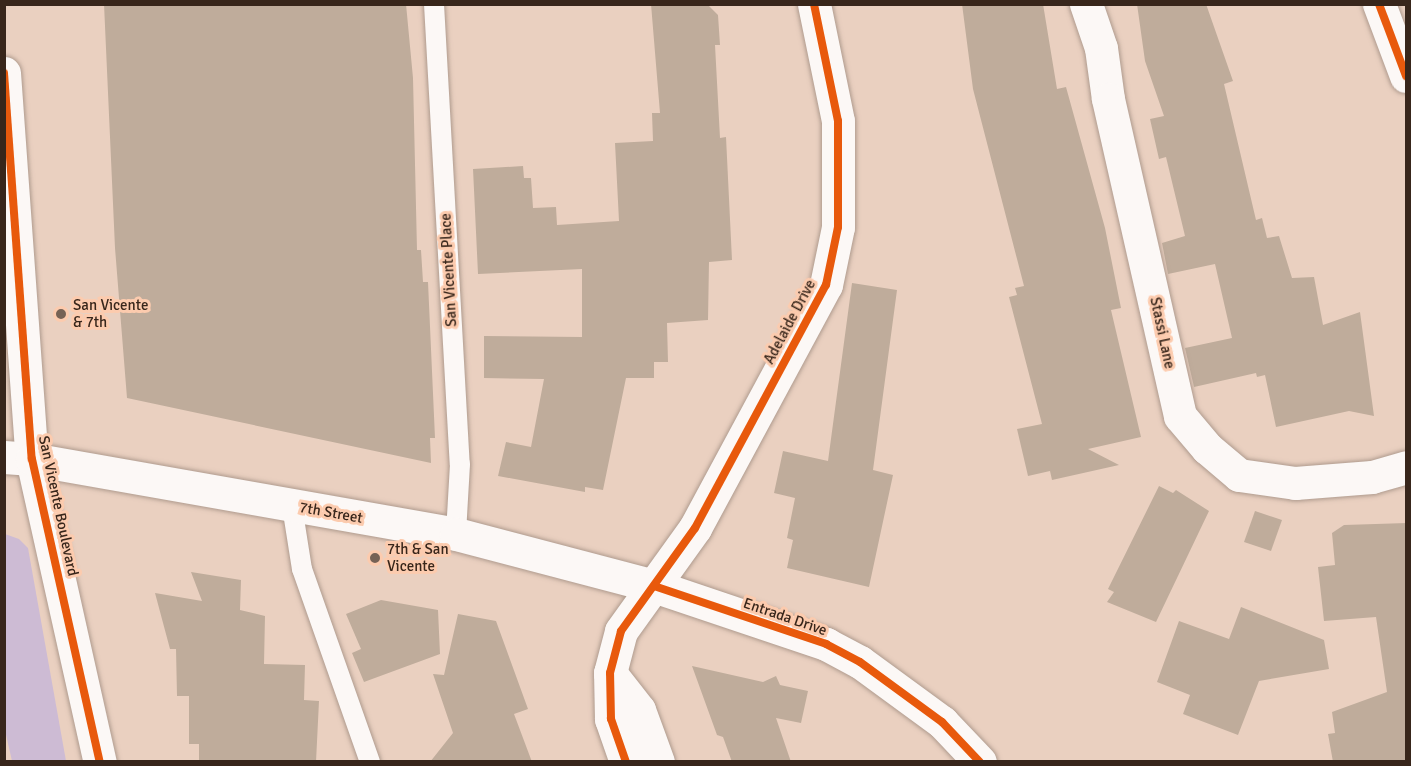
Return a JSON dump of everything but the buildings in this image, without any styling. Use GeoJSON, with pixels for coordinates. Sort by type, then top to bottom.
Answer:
{"type":"FeatureCollection","features":[{"type":"Feature","properties":{"kind":"street","name":"Adelaide Drive"},"geometry":{"type":"LineString","coordinates":[[626,762],[611,718],[610,673],[621,631],[694,528],[826,285],[838,227],[838,121],[814,4]]}},
{"type":"Feature","properties":{"kind":"street","name":"Stassi Lane"},"geometry":{"type":"LineString","coordinates":[[1086,4],[1101,48],[1108,99],[1180,416],[1207,448],[1239,475],[1295,483],[1372,477],[1407,467]]}},
{"type":"Feature","properties":{"kind":"street"},"geometry":{"type":"LineString","coordinates":[[1379,4],[1407,76]]}},
{"type":"Feature","properties":{"kind":"street","name":"San Vicente Boulevard"},"geometry":{"type":"LineString","coordinates":[[4,73],[18,458],[100,762]]}},
{"type":"Feature","properties":{"kind":"street","name":"7th Street"},"geometry":{"type":"LineString","coordinates":[[18,458],[456,534],[654,586]]}},
{"type":"Feature","properties":{"kind":"street","name":"Entrada Drive"},"geometry":{"type":"LineString","coordinates":[[654,586],[826,644],[860,662],[942,722],[980,762]]}},
{"type":"Feature","properties":{"kind":"street"},"geometry":{"type":"LineString","coordinates":[[610,673],[639,710],[658,762]]}},
{"type":"Feature","properties":{"kind":"lane","name":"San Vicente Place"},"geometry":{"type":"LineString","coordinates":[[434,4],[460,464],[456,534]]}},
{"type":"Feature","properties":{"kind":"lane"},"geometry":{"type":"LineString","coordinates":[[292,506],[302,569],[370,762]]}},
{"type":"Feature","properties":{"kind":"shaded area"},"geometry":{"type":"Polygon","coordinates":[[[5,534],[19,539],[28,548],[66,761],[12,761],[4,726],[5,534]]]}},
{"type":"Feature","properties":{"kind":"cycle path"},"geometry":{"type":"LineString","coordinates":[[626,762],[611,719],[610,673],[621,631],[695,528],[826,285],[838,227],[838,121],[814,4]]}},
{"type":"Feature","properties":{"kind":"cycle path"},"geometry":{"type":"LineString","coordinates":[[1379,4],[1406,76]]}},
{"type":"Feature","properties":{"kind":"cycle path"},"geometry":{"type":"LineString","coordinates":[[4,73],[32,459],[100,762]]}},
{"type":"Feature","properties":{"kind":"cycle path"},"geometry":{"type":"LineString","coordinates":[[654,586],[826,644],[860,662],[942,722],[980,762]]}},
{"type":"Feature","properties":{"kind":"place","name":"San Vicente & 7th"},"geometry":{"type":"Point","coordinates":[61,314]}},
{"type":"Feature","properties":{"kind":"place","name":"7th & San Vicente"},"geometry":{"type":"Point","coordinates":[375,558]}}]}
